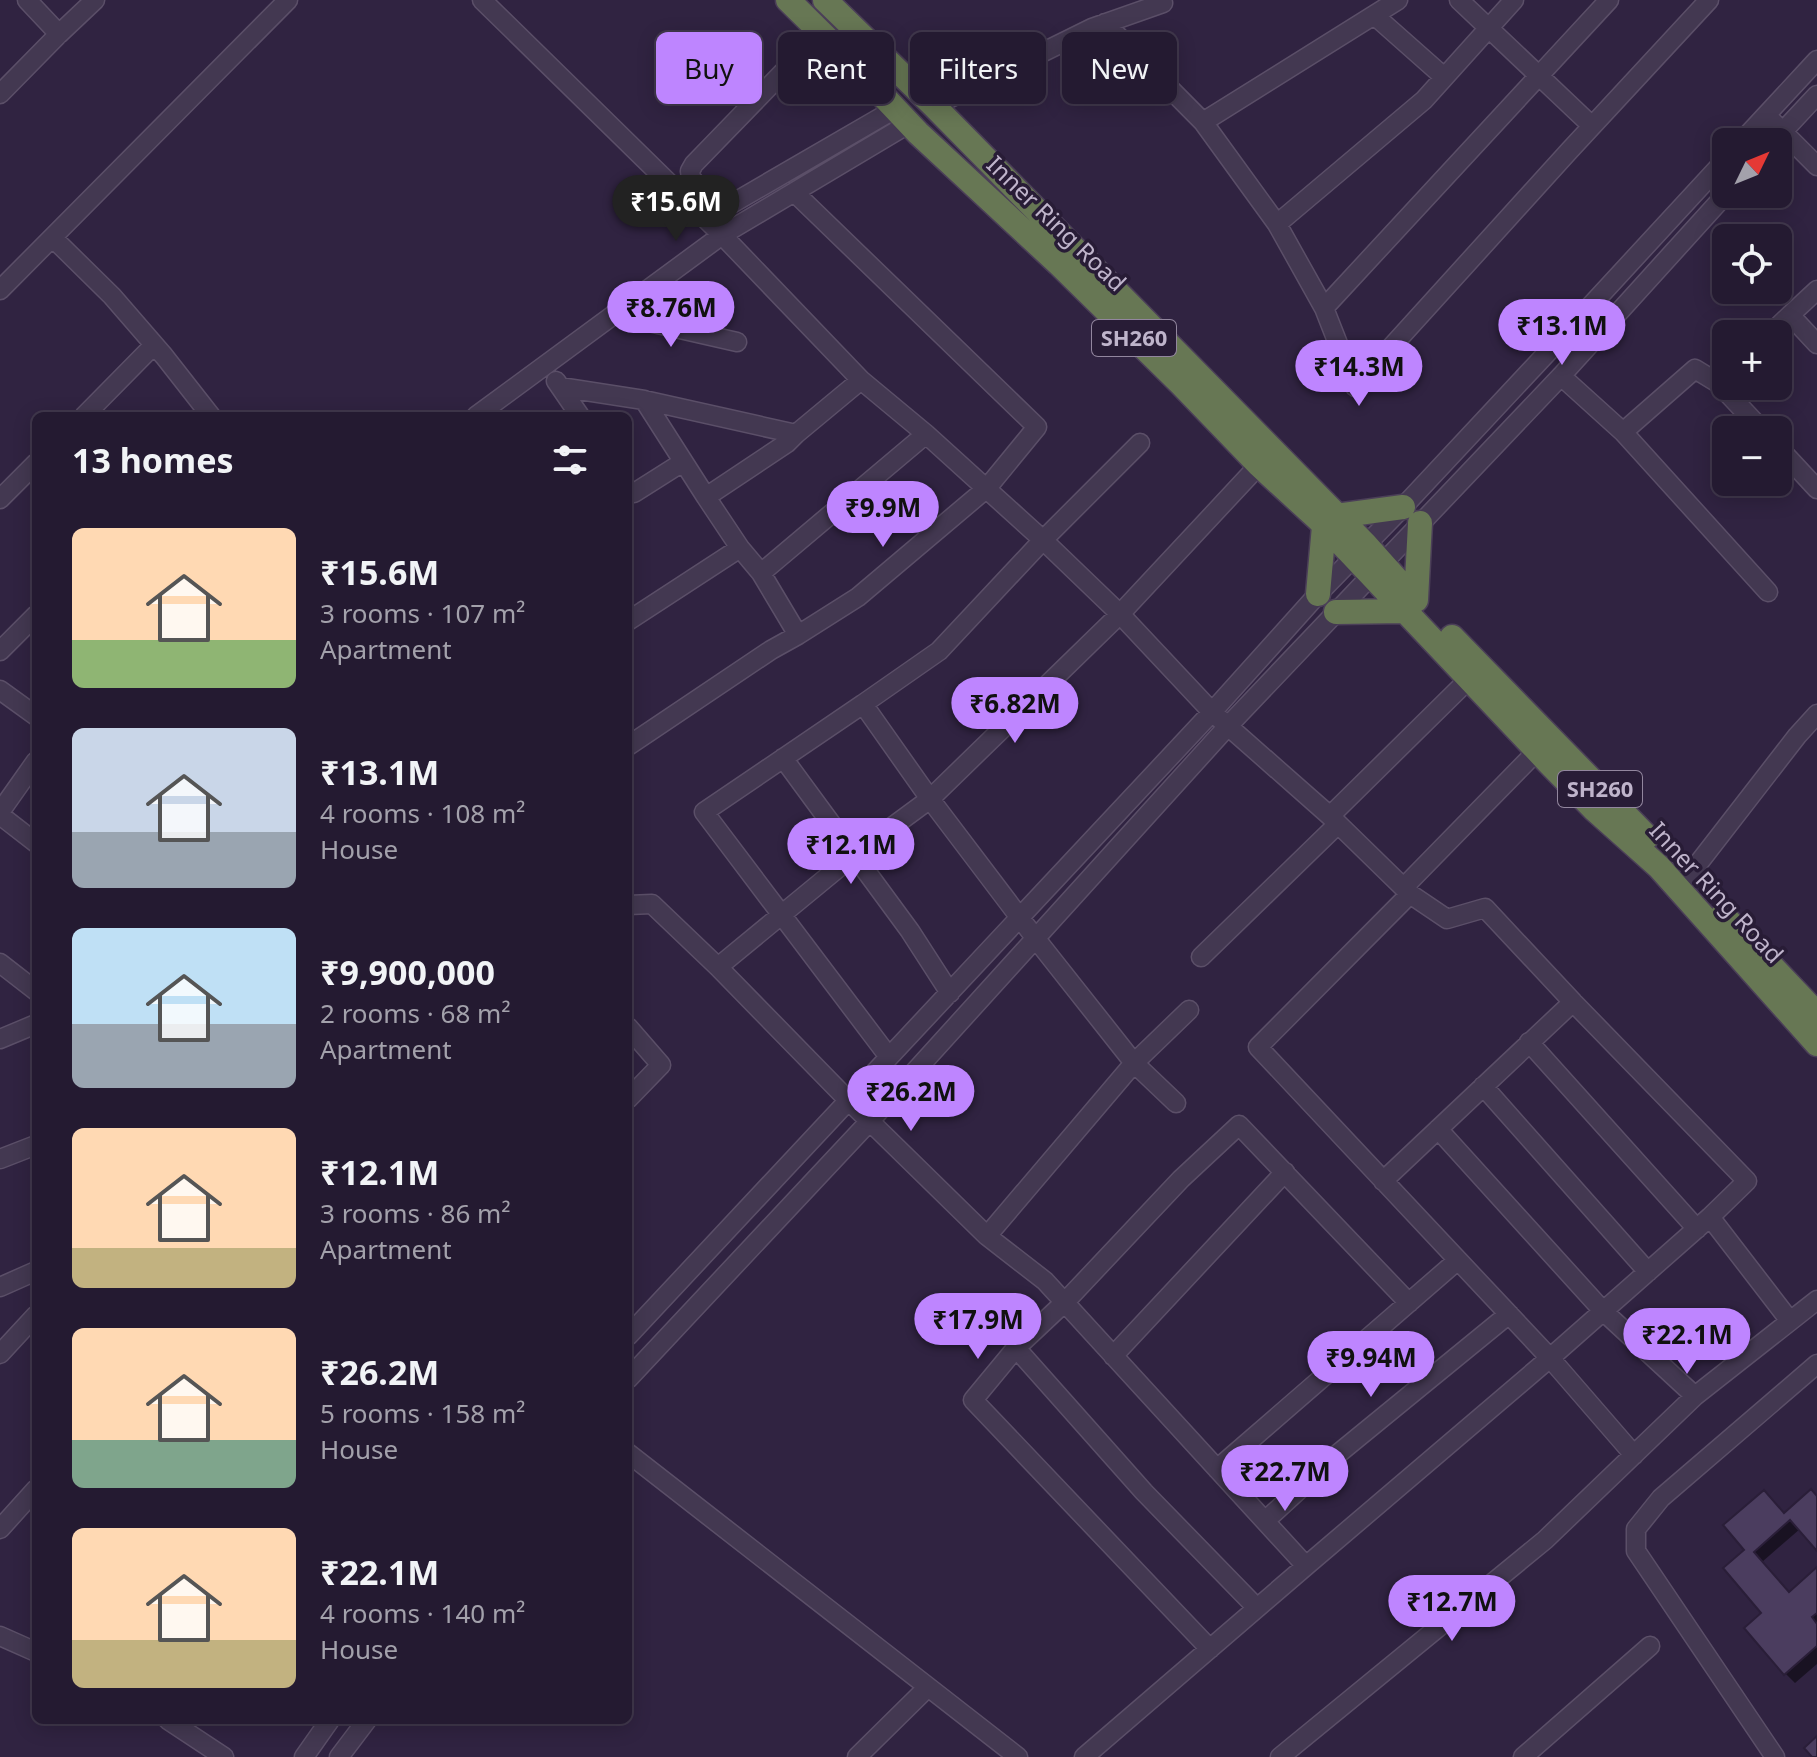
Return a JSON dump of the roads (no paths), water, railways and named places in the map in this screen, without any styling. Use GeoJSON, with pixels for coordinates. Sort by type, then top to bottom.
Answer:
{"type":"FeatureCollection","features":[{"type":"Feature","properties":{"kind":"highway","name":"Inner Ring Road"},"geometry":{"type":"LineString","coordinates":[[788,0],[820,32]]}},
{"type":"Feature","properties":{"kind":"highway","name":"Inner Ring Road"},"geometry":{"type":"LineString","coordinates":[[825,0],[934,106],[1360,551],[1410,606],[1469,679],[1595,810],[1659,867],[1817,1044]]}},
{"type":"Feature","properties":{"kind":"highway","name":"Inner Ring Road"},"geometry":{"type":"LineString","coordinates":[[891,104],[918,133],[1059,264],[1259,465],[1330,521]]}},
{"type":"Feature","properties":{"kind":"highway"},"geometry":{"type":"LineString","coordinates":[[1318,594],[1330,521],[1412,515],[1410,606],[1336,612]]}},
{"type":"Feature","properties":{"kind":"highway","name":"Inner Ring Road"},"geometry":{"type":"LineString","coordinates":[[1410,606],[1687,878],[1817,1014]]}},
{"type":"Feature","properties":{"kind":"street"},"geometry":{"type":"LineString","coordinates":[[27,0],[59,34]]}},
{"type":"Feature","properties":{"kind":"street"},"geometry":{"type":"LineString","coordinates":[[0,94],[95,0]]}},
{"type":"Feature","properties":{"kind":"street"},"geometry":{"type":"LineString","coordinates":[[0,290],[288,0]]}},
{"type":"Feature","properties":{"kind":"street"},"geometry":{"type":"LineString","coordinates":[[482,0],[722,235],[861,380],[1043,540],[1120,614],[1212,712],[1334,820],[1407,891],[1447,919],[1485,908],[1747,1181],[1550,1358],[1084,1757]]}},
{"type":"Feature","properties":{"kind":"street"},"geometry":{"type":"LineString","coordinates":[[1203,122],[1398,0]]}},
{"type":"Feature","properties":{"kind":"street"},"geometry":{"type":"LineString","coordinates":[[1459,0],[1592,126]]}},
{"type":"Feature","properties":{"kind":"street"},"geometry":{"type":"LineString","coordinates":[[1277,224],[1424,100],[1514,0]]}},
{"type":"Feature","properties":{"kind":"street"},"geometry":{"type":"LineString","coordinates":[[1324,308],[1609,0]]}},
{"type":"Feature","properties":{"kind":"street"},"geometry":{"type":"LineString","coordinates":[[1105,23],[1203,122],[1277,224],[1324,308],[1355,387],[1709,0]]}},
{"type":"Feature","properties":{"kind":"street"},"geometry":{"type":"LineString","coordinates":[[934,106],[1092,28],[1165,1]]}},
{"type":"Feature","properties":{"kind":"street"},"geometry":{"type":"LineString","coordinates":[[1374,15],[1444,77]]}},
{"type":"Feature","properties":{"kind":"street"},"geometry":{"type":"LineString","coordinates":[[1754,128],[1817,60]]}},
{"type":"Feature","properties":{"kind":"street"},"geometry":{"type":"LineString","coordinates":[[778,77],[690,171],[691,178],[714,204],[728,206],[903,116]]}},
{"type":"Feature","properties":{"kind":"street"},"geometry":{"type":"LineString","coordinates":[[1786,128],[1817,95]]}},
{"type":"Feature","properties":{"kind":"street"},"geometry":{"type":"LineString","coordinates":[[1766,115],[1773,128]]}},
{"type":"Feature","properties":{"kind":"street"},"geometry":{"type":"LineString","coordinates":[[481,412],[722,235],[794,192],[903,116]]}},
{"type":"Feature","properties":{"kind":"street"},"geometry":{"type":"LineString","coordinates":[[1792,147],[1817,166]]}},
{"type":"Feature","properties":{"kind":"street"},"geometry":{"type":"LineString","coordinates":[[632,1375],[869,1122],[1228,726],[1377,569],[1412,515],[1712,175]]}},
{"type":"Feature","properties":{"kind":"street"},"geometry":{"type":"LineString","coordinates":[[632,743],[771,650],[858,597],[987,488],[1037,427],[794,192]]}},
{"type":"Feature","properties":{"kind":"street"},"geometry":{"type":"LineString","coordinates":[[632,1323],[950,993],[1318,594],[1360,551],[1412,515],[1561,376],[1713,208]]}},
{"type":"Feature","properties":{"kind":"street"},"geometry":{"type":"LineString","coordinates":[[53,238],[112,296],[208,412]]}},
{"type":"Feature","properties":{"kind":"street"},"geometry":{"type":"LineString","coordinates":[[1785,320],[1817,290]]}},
{"type":"Feature","properties":{"kind":"street"},"geometry":{"type":"LineString","coordinates":[[614,314],[737,342]]}},
{"type":"Feature","properties":{"kind":"street"},"geometry":{"type":"LineString","coordinates":[[1790,315],[1817,344]]}},
{"type":"Feature","properties":{"kind":"street"},"geometry":{"type":"LineString","coordinates":[[88,412],[154,345]]}},
{"type":"Feature","properties":{"kind":"street"},"geometry":{"type":"LineString","coordinates":[[545,365],[577,412]]}},
{"type":"Feature","properties":{"kind":"street"},"geometry":{"type":"LineString","coordinates":[[1623,432],[1695,369],[1712,375]]}},
{"type":"Feature","properties":{"kind":"street"},"geometry":{"type":"LineString","coordinates":[[1561,376],[1623,432],[1768,592]]}},
{"type":"Feature","properties":{"kind":"street"},"geometry":{"type":"LineString","coordinates":[[706,497],[787,443],[861,380]]}},
{"type":"Feature","properties":{"kind":"street"},"geometry":{"type":"LineString","coordinates":[[560,387],[644,400],[796,434]]}},
{"type":"Feature","properties":{"kind":"street"},"geometry":{"type":"LineString","coordinates":[[644,400],[740,548],[761,573],[798,635]]}},
{"type":"Feature","properties":{"kind":"street"},"geometry":{"type":"LineString","coordinates":[[1738,400],[1751,416]]}},
{"type":"Feature","properties":{"kind":"street"},"geometry":{"type":"LineString","coordinates":[[761,573],[926,434]]}},
{"type":"Feature","properties":{"kind":"street"},"geometry":{"type":"LineString","coordinates":[[889,1057],[704,812],[939,651],[1140,443]]}},
{"type":"Feature","properties":{"kind":"street"},"geometry":{"type":"LineString","coordinates":[[632,491],[683,462]]}},
{"type":"Feature","properties":{"kind":"street"},"geometry":{"type":"LineString","coordinates":[[1792,462],[1817,489]]}},
{"type":"Feature","properties":{"kind":"street"},"geometry":{"type":"LineString","coordinates":[[718,967],[854,855],[930,799],[1120,614],[1259,465]]}},
{"type":"Feature","properties":{"kind":"street"},"geometry":{"type":"LineString","coordinates":[[0,499],[32,467]]}},
{"type":"Feature","properties":{"kind":"street"},"geometry":{"type":"LineString","coordinates":[[632,618],[740,548]]}},
{"type":"Feature","properties":{"kind":"street"},"geometry":{"type":"LineString","coordinates":[[0,651],[32,619]]}},
{"type":"Feature","properties":{"kind":"street"},"geometry":{"type":"LineString","coordinates":[[1201,957],[1469,679]]}},
{"type":"Feature","properties":{"kind":"street"},"geometry":{"type":"LineString","coordinates":[[0,690],[32,713]]}},
{"type":"Feature","properties":{"kind":"street"},"geometry":{"type":"LineString","coordinates":[[863,704],[1036,939],[1134,1063],[1176,1103]]}},
{"type":"Feature","properties":{"kind":"street"},"geometry":{"type":"LineString","coordinates":[[1687,878],[1817,714]]}},
{"type":"Feature","properties":{"kind":"street"},"geometry":{"type":"LineString","coordinates":[[1537,751],[1258,1047],[1550,1358],[1634,1455]]}},
{"type":"Feature","properties":{"kind":"street"},"geometry":{"type":"LineString","coordinates":[[783,758],[910,931],[950,993]]}},
{"type":"Feature","properties":{"kind":"street"},"geometry":{"type":"LineString","coordinates":[[32,767],[0,813],[32,840]]}},
{"type":"Feature","properties":{"kind":"street"},"geometry":{"type":"LineString","coordinates":[[632,905],[652,904],[987,1236],[1045,1281],[1306,1566]]}},
{"type":"Feature","properties":{"kind":"street"},"geometry":{"type":"LineString","coordinates":[[0,963],[32,988]]}},
{"type":"Feature","properties":{"kind":"street"},"geometry":{"type":"LineString","coordinates":[[1383,1181],[1573,1002]]}},
{"type":"Feature","properties":{"kind":"street"},"geometry":{"type":"LineString","coordinates":[[987,1236],[1134,1063],[1189,1010]]}},
{"type":"Feature","properties":{"kind":"street"},"geometry":{"type":"LineString","coordinates":[[0,1039],[32,1026]]}},
{"type":"Feature","properties":{"kind":"street"},"geometry":{"type":"LineString","coordinates":[[632,1032],[661,1065],[632,1095]]}},
{"type":"Feature","properties":{"kind":"street"},"geometry":{"type":"LineString","coordinates":[[1529,1042],[1703,1223],[1790,1321]]}},
{"type":"Feature","properties":{"kind":"street"},"geometry":{"type":"LineString","coordinates":[[1483,1086],[1648,1272]]}},
{"type":"Feature","properties":{"kind":"street"},"geometry":{"type":"LineString","coordinates":[[1210,1649],[973,1400],[1016,1348],[1065,1302],[1181,1179],[1239,1125],[1409,1303]]}},
{"type":"Feature","properties":{"kind":"street"},"geometry":{"type":"LineString","coordinates":[[1438,1129],[1603,1311],[1695,1396]]}},
{"type":"Feature","properties":{"kind":"street"},"geometry":{"type":"LineString","coordinates":[[0,1159],[32,1147]]}},
{"type":"Feature","properties":{"kind":"street"},"geometry":{"type":"LineString","coordinates":[[1113,1356],[1285,1172]]}},
{"type":"Feature","properties":{"kind":"street"},"geometry":{"type":"LineString","coordinates":[[1217,1469],[1458,1260]]}},
{"type":"Feature","properties":{"kind":"street"},"geometry":{"type":"LineString","coordinates":[[0,1287],[32,1273]]}},
{"type":"Feature","properties":{"kind":"street"},"geometry":{"type":"LineString","coordinates":[[1280,1757],[1545,1540],[1695,1396],[1817,1300]]}},
{"type":"Feature","properties":{"kind":"street"},"geometry":{"type":"LineString","coordinates":[[1265,1521],[1339,1453],[1509,1314]]}},
{"type":"Feature","properties":{"kind":"street"},"geometry":{"type":"LineString","coordinates":[[0,1354],[32,1319]]}},
{"type":"Feature","properties":{"kind":"street"},"geometry":{"type":"LineString","coordinates":[[1016,1348],[1144,1492],[1257,1608]]}},
{"type":"Feature","properties":{"kind":"street"},"geometry":{"type":"LineString","coordinates":[[1775,1757],[1636,1551],[1636,1529],[1661,1498],[1817,1364]]}},
{"type":"Feature","properties":{"kind":"street"},"geometry":{"type":"LineString","coordinates":[[632,1456],[1018,1757]]}},
{"type":"Feature","properties":{"kind":"street"},"geometry":{"type":"LineString","coordinates":[[0,1529],[32,1493]]}},
{"type":"Feature","properties":{"kind":"street"},"geometry":{"type":"LineString","coordinates":[[0,1636],[32,1650]]}},
{"type":"Feature","properties":{"kind":"street"},"geometry":{"type":"LineString","coordinates":[[1523,1757],[1650,1646]]}},
{"type":"Feature","properties":{"kind":"street"},"geometry":{"type":"LineString","coordinates":[[857,1757],[928,1687]]}},
{"type":"Feature","properties":{"kind":"street"},"geometry":{"type":"LineString","coordinates":[[174,1724],[224,1757]]}},
{"type":"Feature","properties":{"kind":"street"},"geometry":{"type":"LineString","coordinates":[[312,1754],[328,1724]]}},
{"type":"Feature","properties":{"kind":"street"},"geometry":{"type":"LineString","coordinates":[[339,1757],[364,1724]]}}]}
